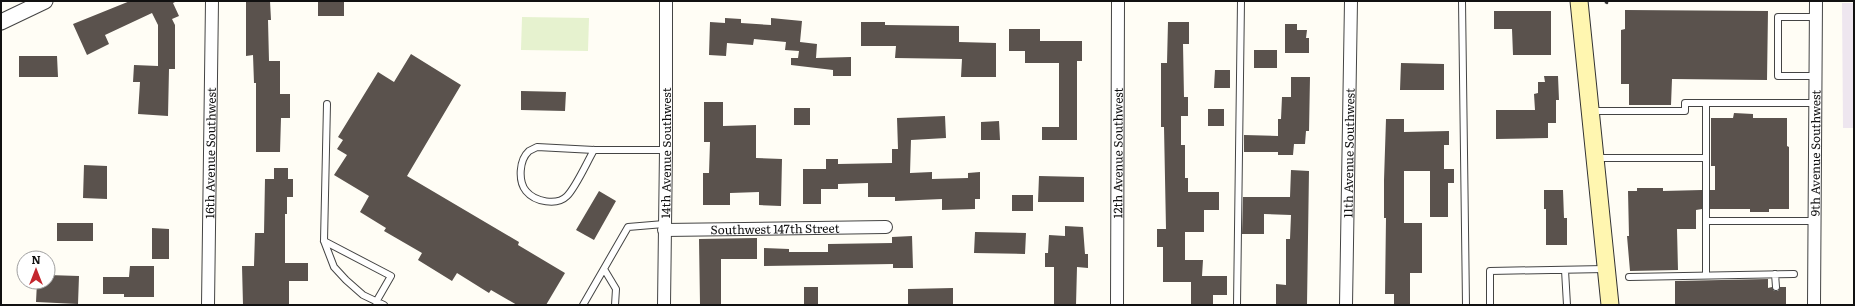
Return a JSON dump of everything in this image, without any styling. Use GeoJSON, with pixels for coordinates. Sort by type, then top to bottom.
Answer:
{"type":"FeatureCollection","features":[{"type":"Feature","properties":{"kind":"main road"},"geometry":{"type":"LineString","coordinates":[[1579,1],[1610,305]]}},
{"type":"Feature","properties":{"kind":"street"},"geometry":{"type":"LineString","coordinates":[[1,22],[45,1]]}},
{"type":"Feature","properties":{"kind":"street","name":"16th Avenue Southwest"},"geometry":{"type":"LineString","coordinates":[[208,305],[212,1]]}},
{"type":"Feature","properties":{"kind":"street","name":"14th Avenue Southwest"},"geometry":{"type":"LineString","coordinates":[[664,305],[666,1]]}},
{"type":"Feature","properties":{"kind":"street","name":"12th Avenue Southwest"},"geometry":{"type":"LineString","coordinates":[[1117,305],[1118,1]]}},
{"type":"Feature","properties":{"kind":"street","name":"11th Avenue Southwest"},"geometry":{"type":"LineString","coordinates":[[1346,305],[1351,1]]}},
{"type":"Feature","properties":{"kind":"street","name":"9th Avenue Southwest"},"geometry":{"type":"LineString","coordinates":[[1814,305],[1816,1]]}},
{"type":"Feature","properties":{"kind":"street","name":"Southwest 147th Street"},"geometry":{"type":"LineString","coordinates":[[664,227],[886,227]]}},
{"type":"Feature","properties":{"kind":"lane"},"geometry":{"type":"LineString","coordinates":[[1237,305],[1241,1]]}},
{"type":"Feature","properties":{"kind":"lane"},"geometry":{"type":"LineString","coordinates":[[1462,1],[1466,305]]}},
{"type":"Feature","properties":{"kind":"lane"},"geometry":{"type":"LineString","coordinates":[[1815,76],[1778,76],[1778,17],[1816,17]]}},
{"type":"Feature","properties":{"kind":"lane"},"geometry":{"type":"LineString","coordinates":[[1590,111],[1685,111],[1685,103],[1815,103]]}},
{"type":"Feature","properties":{"kind":"lane"},"geometry":{"type":"LineString","coordinates":[[1706,103],[1706,276]]}},
{"type":"Feature","properties":{"kind":"lane"},"geometry":{"type":"LineString","coordinates":[[327,104],[324,241],[334,267],[338,272],[363,295],[384,305]]}},
{"type":"Feature","properties":{"kind":"lane"},"geometry":{"type":"LineString","coordinates":[[594,150],[569,195],[562,200],[550,203],[529,194],[525,190],[520,173],[522,160],[529,151],[537,147],[594,150],[666,150]]}},
{"type":"Feature","properties":{"kind":"lane"},"geometry":{"type":"LineString","coordinates":[[1595,158],[1706,158]]}},
{"type":"Feature","properties":{"kind":"lane"},"geometry":{"type":"LineString","coordinates":[[1706,221],[1815,221]]}},
{"type":"Feature","properties":{"kind":"lane"},"geometry":{"type":"LineString","coordinates":[[583,305],[628,227],[664,227]]}},
{"type":"Feature","properties":{"kind":"lane"},"geometry":{"type":"LineString","coordinates":[[324,241],[391,276],[376,302]]}},
{"type":"Feature","properties":{"kind":"lane"},"geometry":{"type":"LineString","coordinates":[[604,268],[616,289],[615,305]]}},
{"type":"Feature","properties":{"kind":"lane"},"geometry":{"type":"LineString","coordinates":[[1490,305],[1490,272],[1606,269]]}},
{"type":"Feature","properties":{"kind":"lane"},"geometry":{"type":"LineString","coordinates":[[1565,270],[1567,305]]}},
{"type":"Feature","properties":{"kind":"lane"},"geometry":{"type":"LineString","coordinates":[[1775,274],[1776,287]]}},
{"type":"Feature","properties":{"kind":"lane"},"geometry":{"type":"LineString","coordinates":[[1629,277],[1794,274]]}},
{"type":"Feature","properties":{"kind":"shaded area"},"geometry":{"type":"Polygon","coordinates":[[[1842,3],[1854,3],[1854,128],[1843,128],[1842,3]]]}},
{"type":"Feature","properties":{"kind":"green space"},"geometry":{"type":"Polygon","coordinates":[[[522,17],[589,18],[588,51],[521,50],[522,17]]]}},
{"type":"Feature","properties":{"kind":"building"},"geometry":{"type":"Polygon","coordinates":[[[130,1],[177,1],[173,3],[179,16],[172,19],[175,25],[175,69],[169,69],[168,116],[138,114],[140,82],[133,82],[134,65],[158,66],[158,25],[152,13],[105,35],[109,44],[87,55],[73,24],[130,1]]]}},
{"type":"Feature","properties":{"kind":"building"},"geometry":{"type":"Polygon","coordinates":[[[246,1],[270,1],[271,20],[268,20],[269,61],[280,61],[280,94],[290,94],[290,118],[281,118],[280,152],[256,152],[256,83],[254,83],[253,55],[246,56],[246,1]]]}},
{"type":"Feature","properties":{"kind":"building"},"geometry":{"type":"Polygon","coordinates":[[[318,1],[344,1],[344,16],[318,16],[318,1]]]}},
{"type":"Feature","properties":{"kind":"building"},"geometry":{"type":"Polygon","coordinates":[[[1625,10],[1768,11],[1767,80],[1672,79],[1671,105],[1629,105],[1629,84],[1621,84],[1621,30],[1625,29],[1625,10]]]}},
{"type":"Feature","properties":{"kind":"building"},"geometry":{"type":"Polygon","coordinates":[[[1494,11],[1551,11],[1551,55],[1513,55],[1512,29],[1494,29],[1494,11]]]}},
{"type":"Feature","properties":{"kind":"building"},"geometry":{"type":"Polygon","coordinates":[[[725,18],[741,19],[741,23],[771,25],[771,18],[802,21],[800,42],[817,44],[816,58],[851,57],[851,76],[833,76],[833,70],[791,65],[791,58],[798,58],[799,51],[785,50],[786,42],[754,39],[753,45],[727,43],[726,56],[709,55],[710,22],[725,23],[725,18]]]}},
{"type":"Feature","properties":{"kind":"building"},"geometry":{"type":"Polygon","coordinates":[[[861,22],[885,22],[885,25],[959,26],[959,42],[996,43],[996,77],[961,77],[962,59],[895,58],[896,46],[861,46],[861,22]]]}},
{"type":"Feature","properties":{"kind":"building"},"geometry":{"type":"Polygon","coordinates":[[[1168,22],[1189,22],[1189,44],[1183,44],[1184,97],[1188,97],[1188,116],[1181,116],[1181,145],[1185,145],[1185,178],[1188,178],[1188,192],[1219,192],[1219,210],[1204,210],[1204,232],[1185,232],[1185,260],[1203,260],[1202,276],[1227,276],[1227,295],[1213,295],[1213,305],[1191,305],[1191,282],[1163,282],[1163,247],[1157,247],[1157,229],[1166,229],[1164,127],[1161,127],[1161,63],[1167,63],[1168,22]]]}},
{"type":"Feature","properties":{"kind":"building"},"geometry":{"type":"Polygon","coordinates":[[[1285,24],[1297,24],[1297,30],[1307,30],[1306,38],[1309,38],[1309,53],[1285,53],[1285,24]]]}},
{"type":"Feature","properties":{"kind":"building"},"geometry":{"type":"Polygon","coordinates":[[[1009,29],[1040,29],[1040,41],[1082,41],[1082,61],[1077,61],[1077,140],[1042,140],[1042,127],[1059,127],[1059,63],[1025,63],[1025,51],[1009,51],[1009,29]]]}},
{"type":"Feature","properties":{"kind":"building"},"geometry":{"type":"Polygon","coordinates":[[[1254,50],[1277,50],[1277,68],[1254,68],[1254,50]]]}},
{"type":"Feature","properties":{"kind":"building"},"geometry":{"type":"Polygon","coordinates":[[[411,54],[461,85],[407,176],[519,242],[518,245],[565,273],[546,305],[517,305],[491,290],[489,293],[457,273],[452,281],[418,260],[422,253],[384,231],[386,228],[360,212],[369,196],[334,175],[347,155],[337,149],[343,140],[338,137],[378,72],[394,82],[411,54]]]}},
{"type":"Feature","properties":{"kind":"building"},"geometry":{"type":"Polygon","coordinates":[[[19,56],[57,56],[58,77],[19,77],[19,56]]]}},
{"type":"Feature","properties":{"kind":"building"},"geometry":{"type":"Polygon","coordinates":[[[1401,63],[1444,64],[1444,90],[1400,90],[1401,63]]]}},
{"type":"Feature","properties":{"kind":"building"},"geometry":{"type":"Polygon","coordinates":[[[1215,70],[1230,70],[1230,88],[1214,88],[1215,70]]]}},
{"type":"Feature","properties":{"kind":"building"},"geometry":{"type":"Polygon","coordinates":[[[1544,76],[1558,76],[1559,100],[1556,100],[1556,123],[1548,123],[1548,138],[1496,139],[1496,110],[1535,110],[1534,94],[1538,93],[1538,82],[1545,82],[1544,76]]]}},
{"type":"Feature","properties":{"kind":"building"},"geometry":{"type":"Polygon","coordinates":[[[1291,77],[1310,77],[1309,131],[1306,131],[1305,144],[1294,144],[1293,155],[1278,155],[1278,152],[1244,152],[1244,135],[1278,136],[1278,119],[1281,119],[1282,97],[1291,97],[1291,77]]]}},
{"type":"Feature","properties":{"kind":"building"},"geometry":{"type":"Polygon","coordinates":[[[521,91],[566,92],[565,111],[521,110],[521,91]]]}},
{"type":"Feature","properties":{"kind":"building"},"geometry":{"type":"Polygon","coordinates":[[[704,102],[723,102],[723,126],[756,125],[756,158],[782,159],[781,206],[759,205],[759,192],[730,193],[730,205],[703,205],[703,173],[709,173],[710,142],[704,142],[704,102]]]}},
{"type":"Feature","properties":{"kind":"building"},"geometry":{"type":"Polygon","coordinates":[[[794,108],[810,108],[810,125],[794,125],[794,108]]]}},
{"type":"Feature","properties":{"kind":"building"},"geometry":{"type":"Polygon","coordinates":[[[1208,109],[1224,109],[1224,126],[1208,126],[1208,109]]]}},
{"type":"Feature","properties":{"kind":"building"},"geometry":{"type":"Polygon","coordinates":[[[1734,113],[1753,114],[1753,118],[1787,118],[1787,146],[1789,147],[1789,209],[1769,209],[1769,212],[1750,212],[1750,209],[1710,209],[1710,190],[1715,190],[1715,166],[1711,166],[1711,118],[1733,118],[1734,113]]]}},
{"type":"Feature","properties":{"kind":"building"},"geometry":{"type":"Polygon","coordinates":[[[945,116],[946,138],[911,140],[910,173],[932,172],[932,179],[968,178],[968,173],[980,172],[980,199],[975,199],[975,209],[942,210],[942,199],[895,201],[895,197],[868,197],[868,183],[838,184],[838,189],[821,189],[821,204],[803,204],[803,169],[826,169],[826,159],[838,159],[838,164],[892,163],[892,149],[898,149],[897,118],[945,116]]]}},
{"type":"Feature","properties":{"kind":"building"},"geometry":{"type":"Polygon","coordinates":[[[1386,119],[1404,119],[1404,132],[1449,131],[1449,145],[1444,145],[1444,169],[1454,169],[1454,183],[1448,183],[1448,217],[1430,217],[1430,171],[1404,171],[1404,223],[1422,223],[1422,273],[1410,273],[1410,305],[1394,305],[1394,294],[1385,294],[1386,218],[1384,218],[1384,180],[1386,119]]]}},
{"type":"Feature","properties":{"kind":"building"},"geometry":{"type":"Polygon","coordinates":[[[999,121],[1000,140],[981,140],[981,122],[999,121]]]}},
{"type":"Feature","properties":{"kind":"building"},"geometry":{"type":"Polygon","coordinates":[[[84,165],[107,166],[107,199],[83,198],[84,165]]]}},
{"type":"Feature","properties":{"kind":"building"},"geometry":{"type":"Polygon","coordinates":[[[274,168],[288,168],[288,179],[293,179],[293,197],[287,197],[287,214],[285,214],[285,263],[308,263],[308,281],[289,281],[289,305],[243,305],[242,266],[254,266],[255,233],[264,233],[265,179],[274,179],[274,168]]]}},
{"type":"Feature","properties":{"kind":"building"},"geometry":{"type":"Polygon","coordinates":[[[1291,170],[1309,171],[1307,305],[1276,305],[1276,284],[1286,285],[1286,239],[1290,239],[1291,215],[1264,214],[1264,234],[1242,234],[1243,197],[1290,197],[1291,170]]]}},
{"type":"Feature","properties":{"kind":"building"},"geometry":{"type":"Polygon","coordinates":[[[1039,176],[1084,177],[1084,202],[1038,202],[1039,176]]]}},
{"type":"Feature","properties":{"kind":"building"},"geometry":{"type":"Polygon","coordinates":[[[1637,188],[1663,188],[1663,191],[1702,190],[1702,209],[1696,210],[1696,229],[1677,229],[1678,270],[1630,271],[1627,236],[1629,236],[1628,191],[1637,191],[1637,188]]]}},
{"type":"Feature","properties":{"kind":"building"},"geometry":{"type":"Polygon","coordinates":[[[1544,190],[1563,190],[1564,218],[1567,218],[1567,245],[1546,245],[1546,209],[1544,209],[1544,190]]]}},
{"type":"Feature","properties":{"kind":"building"},"geometry":{"type":"Polygon","coordinates":[[[599,191],[616,201],[594,240],[576,230],[599,191]]]}},
{"type":"Feature","properties":{"kind":"building"},"geometry":{"type":"Polygon","coordinates":[[[1012,195],[1033,195],[1033,211],[1012,211],[1012,195]]]}},
{"type":"Feature","properties":{"kind":"building"},"geometry":{"type":"Polygon","coordinates":[[[57,223],[93,223],[93,241],[57,241],[57,223]]]}},
{"type":"Feature","properties":{"kind":"building"},"geometry":{"type":"Polygon","coordinates":[[[1065,226],[1083,227],[1085,254],[1088,254],[1088,268],[1077,267],[1076,305],[1054,305],[1054,267],[1045,267],[1045,253],[1048,253],[1049,235],[1065,236],[1065,226]]]}},
{"type":"Feature","properties":{"kind":"building"},"geometry":{"type":"Polygon","coordinates":[[[152,228],[169,229],[169,259],[152,259],[152,228]]]}},
{"type":"Feature","properties":{"kind":"building"},"geometry":{"type":"Polygon","coordinates":[[[975,232],[1026,233],[1025,254],[974,253],[975,232]]]}},
{"type":"Feature","properties":{"kind":"building"},"geometry":{"type":"Polygon","coordinates":[[[912,236],[913,268],[893,268],[893,264],[764,266],[764,248],[789,249],[789,252],[828,252],[828,244],[892,243],[892,237],[912,236]]]}},
{"type":"Feature","properties":{"kind":"building"},"geometry":{"type":"Polygon","coordinates":[[[757,238],[757,259],[721,259],[721,304],[700,304],[699,239],[757,238]]]}},
{"type":"Feature","properties":{"kind":"building"},"geometry":{"type":"Polygon","coordinates":[[[130,266],[154,266],[154,297],[124,297],[124,294],[103,294],[103,277],[129,277],[130,266]]]}},
{"type":"Feature","properties":{"kind":"building"},"geometry":{"type":"Polygon","coordinates":[[[56,275],[79,276],[78,304],[36,302],[37,290],[56,290],[56,275]]]}},
{"type":"Feature","properties":{"kind":"building"},"geometry":{"type":"Polygon","coordinates":[[[1768,279],[1768,288],[1772,287],[1774,291],[1778,291],[1780,287],[1786,287],[1786,305],[1675,305],[1675,281],[1768,279]]]}},
{"type":"Feature","properties":{"kind":"building"},"geometry":{"type":"Polygon","coordinates":[[[804,287],[818,287],[818,305],[804,305],[804,287]]]}},
{"type":"Feature","properties":{"kind":"building"},"geometry":{"type":"Polygon","coordinates":[[[953,288],[953,304],[908,305],[908,289],[953,288]]]}}]}
